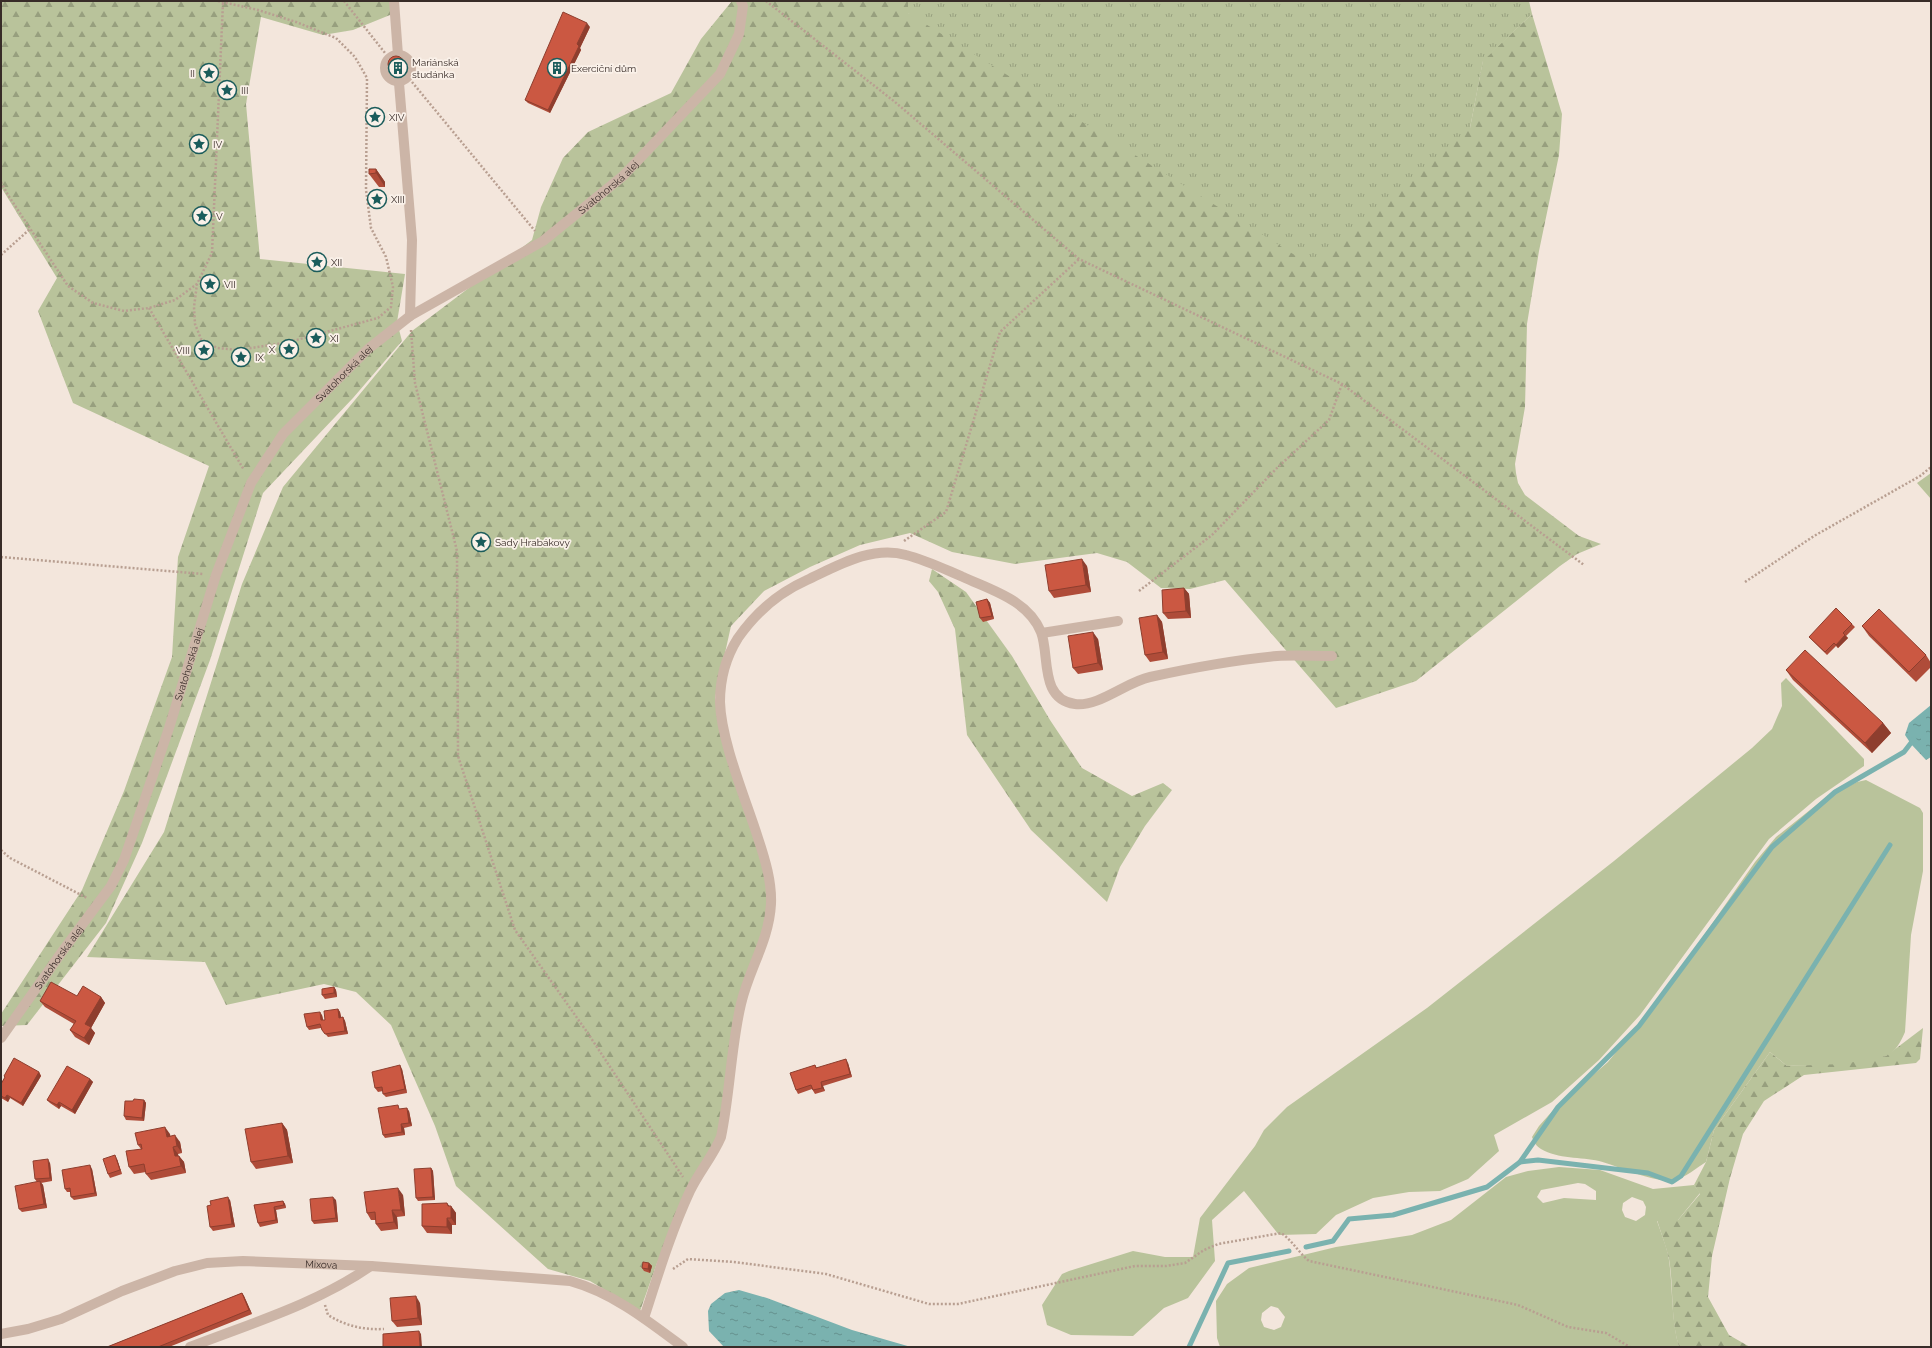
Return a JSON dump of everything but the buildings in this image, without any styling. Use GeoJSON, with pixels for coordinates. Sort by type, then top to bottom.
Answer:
{"type":"FeatureCollection","features":[{"type":"Feature","properties":{"kind":"street"},"geometry":{"type":"LineString","coordinates":[[394,1],[393,56],[384,68],[388,78],[399,83]]}},
{"type":"Feature","properties":{"kind":"street","name":"Svatohorská alej"},"geometry":{"type":"LineString","coordinates":[[1,1038],[111,886],[124,860],[169,728],[216,575],[251,483],[284,434],[368,349],[410,316],[543,241],[623,176],[720,74],[739,34],[743,6],[741,1]]}},
{"type":"Feature","properties":{"kind":"street"},"geometry":{"type":"LineString","coordinates":[[393,56],[408,58],[412,68],[408,78],[399,83]]}},
{"type":"Feature","properties":{"kind":"street"},"geometry":{"type":"LineString","coordinates":[[399,83],[412,240],[410,316]]}},
{"type":"Feature","properties":{"kind":"street"},"geometry":{"type":"LineString","coordinates":[[644,1318],[666,1248],[691,1189],[714,1154],[721,1137],[741,1004],[764,942],[769,922],[771,900],[765,861],[728,744],[720,706],[721,686],[725,666],[734,644],[750,621],[769,602],[798,584],[850,560],[876,553],[901,553],[926,561],[1005,595],[1028,612],[1042,633],[1048,677],[1053,688],[1061,698],[1075,704],[1091,702],[1106,697],[1121,688],[1145,678],[1216,665],[1278,656],[1332,656]]}},
{"type":"Feature","properties":{"kind":"street"},"geometry":{"type":"LineString","coordinates":[[1042,633],[1118,621]]}},
{"type":"Feature","properties":{"kind":"street","name":"Mixova"},"geometry":{"type":"LineString","coordinates":[[1,1334],[28,1329],[61,1319],[122,1291],[175,1271],[207,1263],[243,1261],[371,1266],[570,1281],[591,1287],[612,1297],[644,1318],[683,1347]]}},
{"type":"Feature","properties":{"kind":"street"},"geometry":{"type":"LineString","coordinates":[[190,1347],[321,1296],[345,1284],[371,1266]]}},
{"type":"Feature","properties":{"kind":"path"},"geometry":{"type":"LineString","coordinates":[[218,1],[224,2],[258,10],[296,22],[336,38],[355,57],[367,78],[366,190],[371,228],[386,257],[393,288],[392,307],[378,318],[289,342],[239,350],[217,348],[201,339],[195,324],[194,307],[197,284],[212,253],[224,2]]}},
{"type":"Feature","properties":{"kind":"path"},"geometry":{"type":"LineString","coordinates":[[344,1],[393,56]]}},
{"type":"Feature","properties":{"kind":"path"},"geometry":{"type":"LineString","coordinates":[[766,1],[895,102],[1078,259],[1342,384],[1584,565]]}},
{"type":"Feature","properties":{"kind":"path"},"geometry":{"type":"LineString","coordinates":[[408,78],[543,241]]}},
{"type":"Feature","properties":{"kind":"path"},"geometry":{"type":"LineString","coordinates":[[1,182],[68,286],[94,304],[124,311],[149,308],[175,300],[197,284]]}},
{"type":"Feature","properties":{"kind":"path"},"geometry":{"type":"LineString","coordinates":[[1,255],[30,229]]}},
{"type":"Feature","properties":{"kind":"path"},"geometry":{"type":"LineString","coordinates":[[900,544],[946,512],[1000,332],[1078,259]]}},
{"type":"Feature","properties":{"kind":"path"},"geometry":{"type":"LineString","coordinates":[[149,308],[251,483]]}},
{"type":"Feature","properties":{"kind":"path"},"geometry":{"type":"LineString","coordinates":[[410,316],[415,383],[457,551],[458,756],[515,930],[587,1032],[691,1189]]}},
{"type":"Feature","properties":{"kind":"path"},"geometry":{"type":"LineString","coordinates":[[1139,591],[1212,535],[1277,468],[1330,420],[1342,384]]}},
{"type":"Feature","properties":{"kind":"path"},"geometry":{"type":"LineString","coordinates":[[1745,582],[1814,536],[1920,476],[1931,467]]}},
{"type":"Feature","properties":{"kind":"path"},"geometry":{"type":"LineString","coordinates":[[1,557],[216,575]]}},
{"type":"Feature","properties":{"kind":"path"},"geometry":{"type":"LineString","coordinates":[[1,850],[10,858],[98,903]]}},
{"type":"Feature","properties":{"kind":"path"},"geometry":{"type":"LineString","coordinates":[[656,1281],[688,1259],[734,1262],[826,1274],[929,1304],[958,1304],[1135,1266],[1166,1266],[1185,1263],[1204,1250],[1218,1244],[1281,1233],[1291,1240],[1300,1253],[1309,1261],[1518,1305],[1568,1326],[1606,1333],[1630,1347]]}},
{"type":"Feature","properties":{"kind":"path"},"geometry":{"type":"LineString","coordinates":[[321,1296],[328,1315],[344,1324],[369,1330],[384,1329]]}},
{"type":"Feature","properties":{"kind":"green space"},"geometry":{"type":"Polygon","coordinates":[[[1,1],[395,1],[390,15],[353,30],[323,35],[261,17],[246,104],[260,259],[405,274],[397,322],[402,341],[353,398],[263,493],[210,660],[142,843],[106,923],[27,1025],[1,1026],[1,1014],[82,890],[124,791],[172,657],[178,557],[209,466],[73,403],[38,311],[57,278],[1,187],[1,1]]]}},
{"type":"Feature","properties":{"kind":"green space"},"geometry":{"type":"Polygon","coordinates":[[[732,1],[908,1],[908,13],[1470,128],[1483,60],[1532,14],[1562,114],[1559,155],[1539,251],[1527,324],[1525,407],[1515,464],[1516,473],[1518,483],[1525,495],[1579,536],[1601,544],[1577,554],[1560,566],[1416,681],[1336,708],[1225,580],[1190,589],[1161,588],[1127,562],[1097,553],[1015,564],[952,552],[910,533],[860,545],[810,567],[764,591],[731,626],[715,698],[764,863],[769,900],[765,935],[740,996],[719,1139],[657,1263],[640,1311],[590,1281],[548,1269],[456,1186],[435,1126],[391,1025],[356,992],[324,984],[226,1005],[205,962],[87,957],[164,832],[242,584],[283,487],[412,331],[532,240],[541,207],[563,158],[588,132],[671,93],[701,39],[732,1]]]}},
{"type":"Feature","properties":{"kind":"green space"},"geometry":{"type":"Polygon","coordinates":[[[908,1],[1529,1],[1532,14],[1483,61],[1470,128],[1309,264],[908,13],[908,1]]]}},
{"type":"Feature","properties":{"kind":"green space"},"geometry":{"type":"Polygon","coordinates":[[[1931,473],[1931,499],[1917,483],[1931,473]]]}},
{"type":"Feature","properties":{"kind":"green space"},"geometry":{"type":"Polygon","coordinates":[[[932,569],[966,592],[1012,656],[1050,720],[1082,768],[1132,796],[1163,783],[1172,790],[1145,826],[1120,867],[1107,902],[1031,830],[967,735],[955,629],[938,592],[929,581],[932,569]]]}},
{"type":"Feature","properties":{"kind":"green space"},"geometry":{"type":"Polygon","coordinates":[[[1786,678],[1864,759],[1864,766],[1816,799],[1769,839],[1640,1015],[1599,1060],[1552,1102],[1494,1135],[1499,1151],[1468,1179],[1440,1191],[1409,1192],[1373,1198],[1336,1215],[1316,1234],[1279,1235],[1244,1191],[1212,1220],[1215,1261],[1188,1298],[1164,1308],[1133,1336],[1071,1335],[1047,1325],[1042,1305],[1062,1274],[1133,1251],[1165,1257],[1193,1257],[1200,1218],[1255,1146],[1264,1130],[1287,1107],[1427,1008],[1614,861],[1752,748],[1772,729],[1782,706],[1781,683],[1786,678]]]}},
{"type":"Feature","properties":{"kind":"green space"},"geometry":{"type":"Polygon","coordinates":[[[1866,780],[1920,808],[1923,813],[1923,871],[1911,935],[1905,1032],[1895,1049],[1890,1054],[1875,1060],[1825,1066],[1787,1066],[1770,1052],[1714,1130],[1706,1162],[1687,1175],[1678,1179],[1665,1180],[1646,1177],[1599,1161],[1555,1155],[1538,1147],[1532,1137],[1539,1126],[1556,1107],[1608,1062],[1661,997],[1755,862],[1776,837],[1825,798],[1857,782],[1866,780]]]}},
{"type":"Feature","properties":{"kind":"green space"},"geometry":{"type":"Polygon","coordinates":[[[1923,1028],[1920,1059],[1916,1063],[1804,1075],[1764,1101],[1743,1134],[1730,1178],[1712,1256],[1708,1297],[1729,1335],[1750,1347],[1679,1347],[1674,1325],[1669,1259],[1657,1220],[1678,1220],[1700,1194],[1694,1185],[1706,1162],[1714,1130],[1770,1052],[1787,1066],[1843,1064],[1886,1056],[1923,1028]]]}},
{"type":"Feature","properties":{"kind":"green space"},"geometry":{"type":"Polygon","coordinates":[[[1559,1167],[1600,1170],[1653,1189],[1694,1185],[1700,1193],[1678,1220],[1657,1221],[1669,1260],[1673,1315],[1679,1347],[1220,1347],[1217,1338],[1216,1301],[1227,1284],[1249,1268],[1336,1247],[1412,1235],[1451,1220],[1506,1177],[1528,1171],[1559,1167]],[[1578,1183],[1541,1190],[1537,1197],[1543,1203],[1564,1198],[1596,1200],[1596,1191],[1585,1184],[1578,1183]],[[1632,1197],[1623,1203],[1622,1210],[1625,1217],[1636,1221],[1645,1215],[1646,1207],[1643,1201],[1632,1197]],[[1271,1306],[1262,1313],[1261,1320],[1264,1327],[1274,1330],[1281,1327],[1285,1317],[1278,1308],[1271,1306]]]}},
{"type":"Feature","properties":{"kind":"water"},"geometry":{"type":"Polygon","coordinates":[[[1931,705],[1931,757],[1926,760],[1905,735],[1909,723],[1931,705]]]}},
{"type":"Feature","properties":{"kind":"water"},"geometry":{"type":"Polygon","coordinates":[[[739,1290],[767,1298],[852,1330],[911,1347],[724,1347],[709,1331],[708,1311],[711,1304],[725,1293],[739,1290]]]}},
{"type":"Feature","properties":{"kind":"waterway"},"geometry":{"type":"LineString","coordinates":[[1306,1247],[1333,1241],[1349,1219],[1393,1215],[1487,1187],[1520,1162],[1558,1107],[1639,1026],[1772,847],[1835,792],[1904,752],[1914,739]]}},
{"type":"Feature","properties":{"kind":"waterway"},"geometry":{"type":"LineString","coordinates":[[1520,1162],[1538,1160],[1648,1173],[1672,1182],[1681,1176],[1890,845]]}},
{"type":"Feature","properties":{"kind":"waterway"},"geometry":{"type":"LineString","coordinates":[[1189,1347],[1228,1263],[1289,1251]]}},
{"type":"Feature","properties":{"kind":"place","name":"Mariánská studánka"},"geometry":{"type":"Point","coordinates":[398,68]}},
{"type":"Feature","properties":{"kind":"place","name":"Exerciční dům"},"geometry":{"type":"Point","coordinates":[557,68]}},
{"type":"Feature","properties":{"kind":"place","name":"II"},"geometry":{"type":"Point","coordinates":[209,73]}},
{"type":"Feature","properties":{"kind":"place","name":"III"},"geometry":{"type":"Point","coordinates":[227,90]}},
{"type":"Feature","properties":{"kind":"place","name":"XIV"},"geometry":{"type":"Point","coordinates":[375,117]}},
{"type":"Feature","properties":{"kind":"place","name":"IV"},"geometry":{"type":"Point","coordinates":[199,144]}},
{"type":"Feature","properties":{"kind":"place","name":"XIII"},"geometry":{"type":"Point","coordinates":[377,199]}},
{"type":"Feature","properties":{"kind":"place","name":"V"},"geometry":{"type":"Point","coordinates":[202,216]}},
{"type":"Feature","properties":{"kind":"place","name":"XII"},"geometry":{"type":"Point","coordinates":[317,262]}},
{"type":"Feature","properties":{"kind":"place","name":"VII"},"geometry":{"type":"Point","coordinates":[210,284]}},
{"type":"Feature","properties":{"kind":"place","name":"XI"},"geometry":{"type":"Point","coordinates":[316,338]}},
{"type":"Feature","properties":{"kind":"place","name":"X"},"geometry":{"type":"Point","coordinates":[289,349]}},
{"type":"Feature","properties":{"kind":"place","name":"VIII"},"geometry":{"type":"Point","coordinates":[204,350]}},
{"type":"Feature","properties":{"kind":"place","name":"IX"},"geometry":{"type":"Point","coordinates":[241,357]}},
{"type":"Feature","properties":{"kind":"place","name":"Sady Hrabákovy"},"geometry":{"type":"Point","coordinates":[481,542]}}]}
